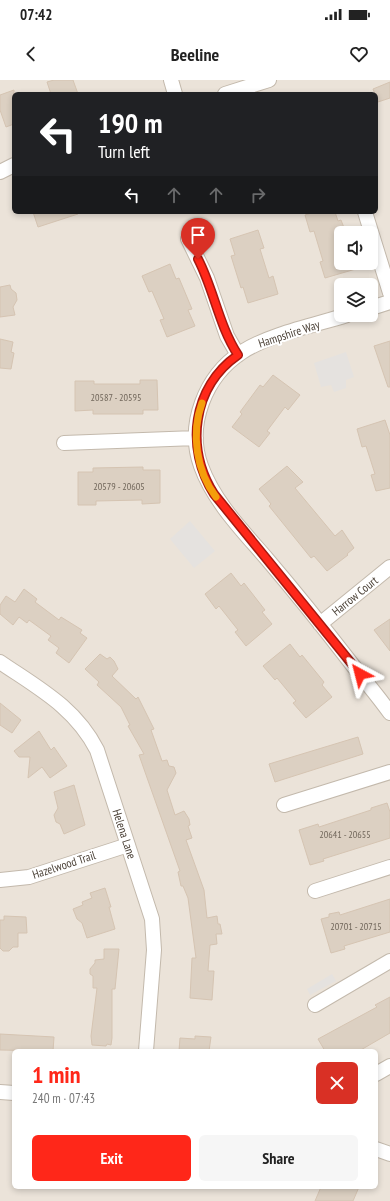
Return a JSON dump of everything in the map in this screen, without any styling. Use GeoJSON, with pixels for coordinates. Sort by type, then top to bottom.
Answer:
{"type":"FeatureCollection","features":[{"type":"Feature","properties":{"kind":"street"},"geometry":{"type":"LineString","coordinates":[[171,80],[174,92]]}},
{"type":"Feature","properties":{"kind":"street"},"geometry":{"type":"LineString","coordinates":[[231,92],[269,80]]}},
{"type":"Feature","properties":{"kind":"street"},"geometry":{"type":"LineString","coordinates":[[0,172],[12,166]]}},
{"type":"Feature","properties":{"kind":"street"},"geometry":{"type":"LineString","coordinates":[[366,214],[390,292]]}},
{"type":"Feature","properties":{"kind":"street"},"geometry":{"type":"LineString","coordinates":[[188,239],[207,278],[227,336],[238,355]]}},
{"type":"Feature","properties":{"kind":"street"},"geometry":{"type":"LineString","coordinates":[[378,306],[390,302]]}},
{"type":"Feature","properties":{"kind":"street","name":"Hampshire Way"},"geometry":{"type":"LineString","coordinates":[[334,319],[263,341],[238,355],[223,367],[209,386],[200,409],[196,438],[200,465],[214,494],[390,713]]}},
{"type":"Feature","properties":{"kind":"street"},"geometry":{"type":"LineString","coordinates":[[64,442],[196,438]]}},
{"type":"Feature","properties":{"kind":"street","name":"Harrow Court"},"geometry":{"type":"LineString","coordinates":[[320,624],[390,567]]}},
{"type":"Feature","properties":{"kind":"street","name":"Helena Lane"},"geometry":{"type":"LineString","coordinates":[[0,662],[64,706],[79,720],[89,734],[104,767],[148,907],[153,929],[154,950],[146,1049]]}},
{"type":"Feature","properties":{"kind":"street"},"geometry":{"type":"LineString","coordinates":[[284,805],[390,772]]}},
{"type":"Feature","properties":{"kind":"street","name":"Hazelwood Trail"},"geometry":{"type":"LineString","coordinates":[[0,880],[29,877],[128,845]]}},
{"type":"Feature","properties":{"kind":"street"},"geometry":{"type":"LineString","coordinates":[[315,890],[390,867]]}},
{"type":"Feature","properties":{"kind":"street"},"geometry":{"type":"LineString","coordinates":[[315,1005],[390,961]]}},
{"type":"Feature","properties":{"kind":"street"},"geometry":{"type":"LineString","coordinates":[[378,1073],[390,1066]]}},
{"type":"Feature","properties":{"kind":"street"},"geometry":{"type":"LineString","coordinates":[[0,1092],[12,1093]]}},
{"type":"Feature","properties":{"kind":"street"},"geometry":{"type":"LineString","coordinates":[[378,1150],[390,1154]]}},
{"type":"Feature","properties":{"kind":"shaded area"},"geometry":{"type":"Polygon","coordinates":[[[0,80],[390,80],[390,1201],[0,1201],[0,80]]]}},
{"type":"Feature","properties":{"kind":"shaded area"},"geometry":{"type":"Polygon","coordinates":[[[346,352],[354,377],[346,380],[346,388],[334,392],[331,385],[321,387],[314,363],[346,352]]]}},
{"type":"Feature","properties":{"kind":"shaded area"},"geometry":{"type":"Polygon","coordinates":[[[190,521],[215,551],[194,568],[170,539],[190,521]]]}},
{"type":"Feature","properties":{"kind":"shaded area"},"geometry":{"type":"Polygon","coordinates":[[[332,974],[336,981],[310,995],[307,989],[332,974]]]}},
{"type":"Feature","properties":{"kind":"building"},"geometry":{"type":"Polygon","coordinates":[[[54,80],[73,80],[77,92],[50,92],[47,82],[54,80]]]}},
{"type":"Feature","properties":{"kind":"building"},"geometry":{"type":"Polygon","coordinates":[[[390,82],[390,98],[378,102],[378,92],[374,92],[373,89],[390,82]]]}},
{"type":"Feature","properties":{"kind":"building"},"geometry":{"type":"Polygon","coordinates":[[[14,90],[14,92],[12,92],[12,125],[6,127],[0,110],[0,95],[14,90]]]}},
{"type":"Feature","properties":{"kind":"building"},"geometry":{"type":"Polygon","coordinates":[[[34,214],[78,214],[38,227],[34,214]]]}},
{"type":"Feature","properties":{"kind":"building"},"geometry":{"type":"Polygon","coordinates":[[[336,214],[338,221],[341,220],[343,226],[334,226],[334,270],[352,270],[325,278],[320,262],[323,261],[314,231],[310,232],[305,215],[336,214]]]}},
{"type":"Feature","properties":{"kind":"building"},"geometry":{"type":"Polygon","coordinates":[[[258,230],[264,248],[260,249],[269,278],[273,276],[278,294],[248,303],[243,287],[241,288],[231,256],[235,255],[230,239],[258,230]]]}},
{"type":"Feature","properties":{"kind":"building"},"geometry":{"type":"Polygon","coordinates":[[[170,264],[176,279],[179,278],[192,309],[188,310],[195,326],[167,337],[160,320],[164,319],[152,291],[149,292],[142,276],[170,264]]]}},
{"type":"Feature","properties":{"kind":"building"},"geometry":{"type":"Polygon","coordinates":[[[10,285],[11,289],[16,293],[17,300],[13,307],[15,315],[0,317],[0,287],[10,285]]]}},
{"type":"Feature","properties":{"kind":"building"},"geometry":{"type":"Polygon","coordinates":[[[0,339],[13,342],[11,352],[14,353],[11,369],[0,368],[0,339]]]}},
{"type":"Feature","properties":{"kind":"building"},"geometry":{"type":"Polygon","coordinates":[[[390,341],[390,387],[388,387],[374,346],[390,341]]]}},
{"type":"Feature","properties":{"kind":"building"},"geometry":{"type":"Polygon","coordinates":[[[273,375],[300,395],[288,410],[285,407],[267,431],[270,433],[259,447],[232,427],[242,414],[240,412],[260,385],[263,387],[273,375]]]}},
{"type":"Feature","properties":{"kind":"building"},"geometry":{"type":"Polygon","coordinates":[[[140,380],[157,380],[158,410],[143,410],[143,414],[93,414],[93,410],[75,411],[75,381],[94,381],[94,384],[140,384],[140,380]]]}},
{"type":"Feature","properties":{"kind":"building"},"geometry":{"type":"Polygon","coordinates":[[[385,420],[390,435],[390,488],[376,491],[371,475],[375,474],[366,446],[362,447],[357,429],[385,420]]]}},
{"type":"Feature","properties":{"kind":"building"},"geometry":{"type":"Polygon","coordinates":[[[287,466],[303,482],[295,488],[335,536],[342,530],[354,548],[347,554],[348,555],[327,571],[314,556],[311,558],[269,506],[271,504],[259,489],[287,466]]]}},
{"type":"Feature","properties":{"kind":"building"},"geometry":{"type":"Polygon","coordinates":[[[143,467],[143,470],[160,470],[160,503],[142,504],[142,500],[96,501],[96,505],[78,505],[78,472],[93,472],[93,468],[143,467]]]}},
{"type":"Feature","properties":{"kind":"building"},"geometry":{"type":"Polygon","coordinates":[[[231,573],[241,586],[244,583],[265,610],[262,612],[272,624],[246,646],[235,632],[238,630],[219,606],[216,609],[205,594],[231,573]]]}},
{"type":"Feature","properties":{"kind":"building"},"geometry":{"type":"Polygon","coordinates":[[[24,589],[37,599],[35,602],[59,620],[61,617],[82,630],[80,633],[87,638],[69,663],[56,653],[59,648],[48,640],[51,636],[29,620],[27,623],[19,617],[13,625],[0,614],[0,605],[6,596],[15,602],[24,589]]]}},
{"type":"Feature","properties":{"kind":"building"},"geometry":{"type":"Polygon","coordinates":[[[390,619],[390,651],[374,630],[390,619]]]}},
{"type":"Feature","properties":{"kind":"building"},"geometry":{"type":"Polygon","coordinates":[[[290,644],[300,657],[302,655],[324,682],[322,685],[332,697],[306,718],[293,703],[296,701],[277,678],[275,680],[263,666],[290,644]]]}},
{"type":"Feature","properties":{"kind":"building"},"geometry":{"type":"Polygon","coordinates":[[[100,654],[107,659],[110,657],[114,661],[118,669],[112,676],[136,699],[138,697],[154,729],[151,730],[162,761],[167,760],[169,766],[174,767],[176,773],[167,790],[175,815],[184,811],[189,819],[190,825],[188,826],[192,838],[186,840],[204,890],[207,918],[217,916],[222,934],[216,934],[217,944],[210,945],[208,971],[214,971],[212,1000],[190,998],[192,958],[196,958],[188,898],[183,886],[181,886],[178,872],[180,871],[139,755],[144,754],[128,726],[130,725],[121,707],[97,685],[99,682],[85,669],[100,654]]]}},
{"type":"Feature","properties":{"kind":"building"},"geometry":{"type":"Polygon","coordinates":[[[0,703],[21,720],[12,733],[0,725],[0,703]]]}},
{"type":"Feature","properties":{"kind":"building"},"geometry":{"type":"Polygon","coordinates":[[[39,731],[51,750],[54,747],[67,766],[50,778],[42,767],[28,778],[30,757],[19,757],[14,751],[39,731]]]}},
{"type":"Feature","properties":{"kind":"building"},"geometry":{"type":"Polygon","coordinates":[[[358,737],[363,754],[275,782],[269,764],[358,737]]]}},
{"type":"Feature","properties":{"kind":"building"},"geometry":{"type":"Polygon","coordinates":[[[74,785],[85,825],[64,834],[60,824],[56,822],[54,815],[58,808],[54,792],[74,785]]]}},
{"type":"Feature","properties":{"kind":"building"},"geometry":{"type":"Polygon","coordinates":[[[387,803],[390,812],[390,838],[323,859],[324,861],[310,865],[299,830],[318,824],[319,827],[371,810],[371,808],[387,803]]]}},
{"type":"Feature","properties":{"kind":"building"},"geometry":{"type":"Polygon","coordinates":[[[105,888],[111,907],[109,907],[115,929],[87,938],[82,923],[77,919],[73,909],[83,905],[82,902],[92,898],[90,893],[105,888]]]}},
{"type":"Feature","properties":{"kind":"building"},"geometry":{"type":"Polygon","coordinates":[[[390,899],[390,932],[344,946],[345,949],[331,953],[321,919],[329,917],[329,914],[339,912],[340,915],[390,899]]]}},
{"type":"Feature","properties":{"kind":"building"},"geometry":{"type":"Polygon","coordinates":[[[4,916],[26,917],[27,933],[18,933],[18,947],[13,947],[9,951],[3,951],[0,948],[0,920],[4,920],[4,916]]]}},
{"type":"Feature","properties":{"kind":"building"},"geometry":{"type":"Polygon","coordinates":[[[104,949],[119,949],[115,989],[112,989],[112,1038],[111,1045],[107,1044],[106,1046],[92,1045],[91,1036],[97,988],[93,988],[93,976],[90,974],[90,969],[95,963],[95,960],[104,959],[104,949]]]}},
{"type":"Feature","properties":{"kind":"building"},"geometry":{"type":"Polygon","coordinates":[[[390,997],[390,1033],[362,1049],[324,1049],[318,1039],[377,1007],[375,1005],[390,997]]]}},
{"type":"Feature","properties":{"kind":"building"},"geometry":{"type":"Polygon","coordinates":[[[0,1034],[54,1037],[53,1049],[0,1050],[0,1034]]]}},
{"type":"Feature","properties":{"kind":"building"},"geometry":{"type":"Polygon","coordinates":[[[195,1036],[211,1037],[209,1049],[179,1049],[180,1038],[195,1039],[195,1036]]]}},
{"type":"Feature","properties":{"kind":"building"},"geometry":{"type":"Polygon","coordinates":[[[320,1189],[358,1189],[353,1201],[315,1201],[320,1189]]]}},
{"type":"Feature","properties":{"kind":"slow traffic"},"geometry":{"type":"LineString","coordinates":[[202,403],[196,430],[198,459],[209,487],[216,497]]}},
{"type":"Feature","properties":{"kind":"route"},"geometry":{"type":"LineString","coordinates":[[198,259],[204,270],[227,336],[238,355],[227,363],[220,371],[209,386],[202,402],[196,430],[198,459],[200,465],[209,487],[214,494],[360,674]]}}]}
